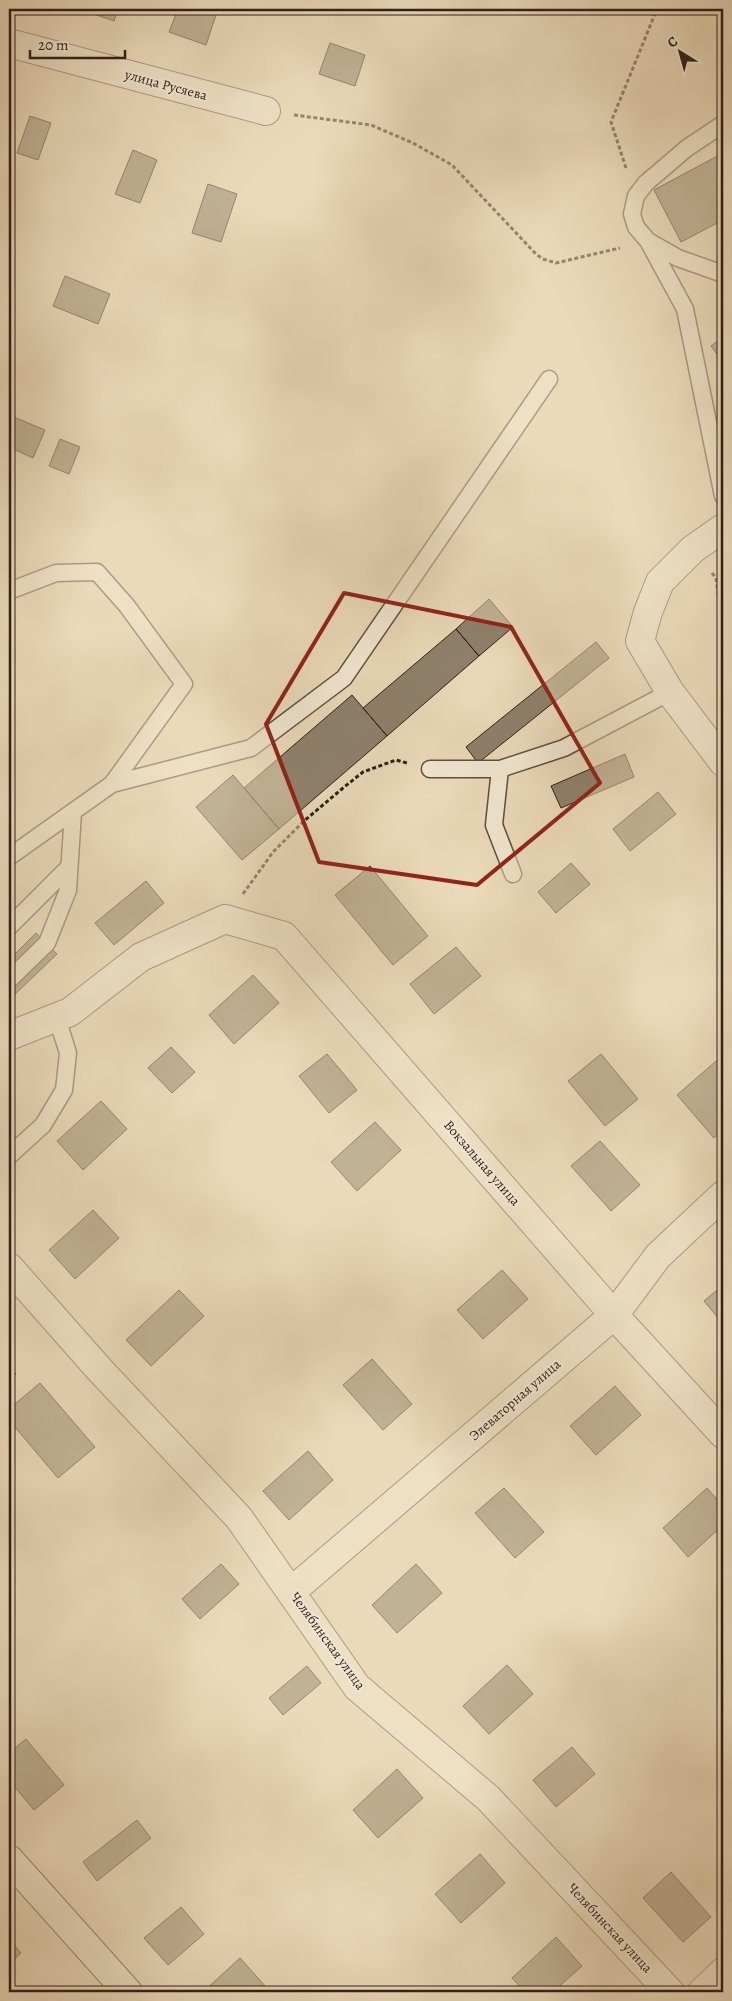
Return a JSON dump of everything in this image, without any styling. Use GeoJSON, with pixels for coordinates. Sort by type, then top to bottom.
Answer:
{"type":"FeatureCollection","features":[{"type":"Feature","properties":{"kind":"street","name":"улица Русяева"},"geometry":{"type":"LineString","coordinates":[[9,43],[266,111]]}},
{"type":"Feature","properties":{"kind":"street"},"geometry":{"type":"LineString","coordinates":[[723,528],[693,548],[660,582],[648,612],[640,641],[670,692],[723,762]]}},
{"type":"Feature","properties":{"kind":"street"},"geometry":{"type":"LineString","coordinates":[[9,1036],[70,1012],[141,957],[225,919]]}},
{"type":"Feature","properties":{"kind":"street","name":"Вокзальная улица"},"geometry":{"type":"LineString","coordinates":[[225,919],[284,936],[614,1315],[723,1434]]}},
{"type":"Feature","properties":{"kind":"street","name":"Элеваторная улица"},"geometry":{"type":"LineString","coordinates":[[292,1591],[614,1315],[658,1256],[723,1195]]}},
{"type":"Feature","properties":{"kind":"street","name":"Челябинская улица"},"geometry":{"type":"LineString","coordinates":[[9,1267],[99,1369],[239,1518],[292,1591],[357,1687],[488,1798],[670,1992]]}},
{"type":"Feature","properties":{"kind":"street"},"geometry":{"type":"LineString","coordinates":[[9,1859],[128,1992]]}},
{"type":"Feature","properties":{"kind":"street"},"geometry":{"type":"LineString","coordinates":[[702,1992],[723,1972]]}},
{"type":"Feature","properties":{"kind":"lane"},"geometry":{"type":"LineString","coordinates":[[723,124],[687,148],[646,183],[636,196],[632,214],[636,227],[648,241],[685,309],[723,496]]}},
{"type":"Feature","properties":{"kind":"lane"},"geometry":{"type":"LineString","coordinates":[[648,241],[678,258],[723,274]]}},
{"type":"Feature","properties":{"kind":"lane"},"geometry":{"type":"LineString","coordinates":[[112,784],[251,748],[344,678],[549,379]]}},
{"type":"Feature","properties":{"kind":"lane"},"geometry":{"type":"LineString","coordinates":[[9,591],[56,573],[97,572],[127,606],[184,684],[112,784],[9,857]]}},
{"type":"Feature","properties":{"kind":"lane"},"geometry":{"type":"LineString","coordinates":[[430,769],[500,769],[564,748],[670,692]]}},
{"type":"Feature","properties":{"kind":"lane"},"geometry":{"type":"LineString","coordinates":[[500,769],[494,825],[513,874]]}},
{"type":"Feature","properties":{"kind":"lane"},"geometry":{"type":"LineString","coordinates":[[9,980],[47,943],[68,890],[73,812]]}},
{"type":"Feature","properties":{"kind":"lane"},"geometry":{"type":"LineString","coordinates":[[9,927],[69,867]]}},
{"type":"Feature","properties":{"kind":"lane"},"geometry":{"type":"LineString","coordinates":[[9,1156],[43,1125],[64,1090],[68,1054],[57,1018]]}},
{"type":"Feature","properties":{"kind":"path"},"geometry":{"type":"LineString","coordinates":[[636,196],[611,122],[657,9]]}},
{"type":"Feature","properties":{"kind":"path"},"geometry":{"type":"LineString","coordinates":[[266,111],[371,125],[413,143],[452,165],[536,254],[549,261],[556,263],[648,241]]}},
{"type":"Feature","properties":{"kind":"path"},"geometry":{"type":"LineString","coordinates":[[693,548],[716,578],[723,632]]}},
{"type":"Feature","properties":{"kind":"path"},"geometry":{"type":"LineString","coordinates":[[225,919],[273,852],[304,821],[363,772],[396,760],[430,769]]}},
{"type":"Feature","properties":{"kind":"highlighted area"},"geometry":{"type":"Polygon","coordinates":[[[344,593],[511,627],[600,783],[477,885],[319,862],[266,724],[344,593]]]}},
{"type":"Feature","properties":{"kind":"building"},"geometry":{"type":"Polygon","coordinates":[[[79,9],[118,9],[114,21],[79,9]]]}},
{"type":"Feature","properties":{"kind":"building"},"geometry":{"type":"Polygon","coordinates":[[[178,9],[218,9],[206,45],[169,32],[178,9]]]}},
{"type":"Feature","properties":{"kind":"building"},"geometry":{"type":"Polygon","coordinates":[[[330,43],[365,55],[355,86],[319,74],[330,43]]]}},
{"type":"Feature","properties":{"kind":"building"},"geometry":{"type":"Polygon","coordinates":[[[30,116],[51,123],[38,160],[17,153],[30,116]]]}},
{"type":"Feature","properties":{"kind":"building"},"geometry":{"type":"Polygon","coordinates":[[[133,150],[157,160],[140,203],[115,194],[133,150]]]}},
{"type":"Feature","properties":{"kind":"building"},"geometry":{"type":"Polygon","coordinates":[[[723,153],[723,220],[681,242],[654,190],[723,153]]]}},
{"type":"Feature","properties":{"kind":"building"},"geometry":{"type":"Polygon","coordinates":[[[208,184],[237,194],[221,242],[192,233],[208,184]]]}},
{"type":"Feature","properties":{"kind":"building"},"geometry":{"type":"Polygon","coordinates":[[[65,276],[110,294],[98,324],[53,306],[65,276]]]}},
{"type":"Feature","properties":{"kind":"building"},"geometry":{"type":"Polygon","coordinates":[[[723,337],[723,362],[711,346],[723,337]]]}},
{"type":"Feature","properties":{"kind":"building"},"geometry":{"type":"Polygon","coordinates":[[[9,415],[45,430],[33,458],[9,447],[9,415]]]}},
{"type":"Feature","properties":{"kind":"building"},"geometry":{"type":"Polygon","coordinates":[[[60,439],[80,447],[69,474],[49,466],[60,439]]]}},
{"type":"Feature","properties":{"kind":"building"},"geometry":{"type":"Polygon","coordinates":[[[489,599],[513,627],[479,656],[456,629],[489,599]]]}},
{"type":"Feature","properties":{"kind":"building"},"geometry":{"type":"Polygon","coordinates":[[[456,629],[479,656],[387,736],[363,708],[456,629]]]}},
{"type":"Feature","properties":{"kind":"building"},"geometry":{"type":"Polygon","coordinates":[[[596,642],[609,658],[478,763],[466,747],[596,642]]]}},
{"type":"Feature","properties":{"kind":"building"},"geometry":{"type":"Polygon","coordinates":[[[352,695],[387,736],[279,829],[244,788],[352,695]]]}},
{"type":"Feature","properties":{"kind":"building"},"geometry":{"type":"Polygon","coordinates":[[[625,754],[634,777],[561,808],[551,786],[625,754]]]}},
{"type":"Feature","properties":{"kind":"building"},"geometry":{"type":"Polygon","coordinates":[[[233,775],[279,829],[242,860],[196,807],[233,775]]]}},
{"type":"Feature","properties":{"kind":"building"},"geometry":{"type":"Polygon","coordinates":[[[658,792],[676,814],[630,851],[613,829],[658,792]]]}},
{"type":"Feature","properties":{"kind":"building"},"geometry":{"type":"Polygon","coordinates":[[[571,863],[590,884],[556,913],[538,892],[571,863]]]}},
{"type":"Feature","properties":{"kind":"building"},"geometry":{"type":"Polygon","coordinates":[[[370,866],[428,936],[393,965],[335,895],[370,866]]]}},
{"type":"Feature","properties":{"kind":"building"},"geometry":{"type":"Polygon","coordinates":[[[146,881],[164,903],[114,945],[95,923],[146,881]]]}},
{"type":"Feature","properties":{"kind":"building"},"geometry":{"type":"Polygon","coordinates":[[[36,933],[57,954],[9,1000],[9,960],[36,933]]]}},
{"type":"Feature","properties":{"kind":"building"},"geometry":{"type":"Polygon","coordinates":[[[456,947],[481,976],[434,1014],[410,984],[456,947]]]}},
{"type":"Feature","properties":{"kind":"building"},"geometry":{"type":"Polygon","coordinates":[[[253,975],[279,1003],[234,1044],[209,1015],[253,975]]]}},
{"type":"Feature","properties":{"kind":"building"},"geometry":{"type":"Polygon","coordinates":[[[171,1047],[195,1072],[172,1093],[148,1068],[171,1047]]]}},
{"type":"Feature","properties":{"kind":"building"},"geometry":{"type":"Polygon","coordinates":[[[327,1054],[357,1090],[329,1113],[299,1076],[327,1054]]]}},
{"type":"Feature","properties":{"kind":"building"},"geometry":{"type":"Polygon","coordinates":[[[601,1054],[638,1099],[605,1126],[568,1081],[601,1054]]]}},
{"type":"Feature","properties":{"kind":"building"},"geometry":{"type":"Polygon","coordinates":[[[723,1055],[723,1129],[714,1138],[677,1095],[723,1055]]]}},
{"type":"Feature","properties":{"kind":"building"},"geometry":{"type":"Polygon","coordinates":[[[101,1101],[127,1129],[83,1170],[57,1141],[101,1101]]]}},
{"type":"Feature","properties":{"kind":"building"},"geometry":{"type":"Polygon","coordinates":[[[375,1122],[401,1150],[357,1191],[331,1162],[375,1122]]]}},
{"type":"Feature","properties":{"kind":"building"},"geometry":{"type":"Polygon","coordinates":[[[600,1141],[640,1185],[611,1211],[571,1166],[600,1141]]]}},
{"type":"Feature","properties":{"kind":"building"},"geometry":{"type":"Polygon","coordinates":[[[93,1210],[119,1238],[75,1279],[49,1250],[93,1210]]]}},
{"type":"Feature","properties":{"kind":"building"},"geometry":{"type":"Polygon","coordinates":[[[502,1270],[528,1299],[483,1339],[457,1310],[502,1270]]]}},
{"type":"Feature","properties":{"kind":"building"},"geometry":{"type":"Polygon","coordinates":[[[723,1285],[723,1324],[704,1301],[723,1285]]]}},
{"type":"Feature","properties":{"kind":"building"},"geometry":{"type":"Polygon","coordinates":[[[179,1290],[204,1316],[151,1366],[126,1340],[179,1290]]]}},
{"type":"Feature","properties":{"kind":"building"},"geometry":{"type":"Polygon","coordinates":[[[372,1359],[412,1404],[383,1430],[343,1385],[372,1359]]]}},
{"type":"Feature","properties":{"kind":"building"},"geometry":{"type":"Polygon","coordinates":[[[9,1366],[16,1374],[9,1381],[9,1366]]]}},
{"type":"Feature","properties":{"kind":"building"},"geometry":{"type":"Polygon","coordinates":[[[40,1383],[95,1447],[58,1478],[9,1420],[9,1409],[40,1383]]]}},
{"type":"Feature","properties":{"kind":"building"},"geometry":{"type":"Polygon","coordinates":[[[615,1386],[641,1415],[596,1455],[570,1426],[615,1386]]]}},
{"type":"Feature","properties":{"kind":"building"},"geometry":{"type":"Polygon","coordinates":[[[308,1451],[333,1480],[289,1520],[263,1491],[308,1451]]]}},
{"type":"Feature","properties":{"kind":"building"},"geometry":{"type":"Polygon","coordinates":[[[504,1488],[544,1532],[515,1558],[475,1513],[504,1488]]]}},
{"type":"Feature","properties":{"kind":"building"},"geometry":{"type":"Polygon","coordinates":[[[707,1488],[723,1506],[723,1525],[688,1557],[663,1528],[707,1488]]]}},
{"type":"Feature","properties":{"kind":"building"},"geometry":{"type":"Polygon","coordinates":[[[221,1564],[239,1584],[200,1619],[182,1599],[221,1564]]]}},
{"type":"Feature","properties":{"kind":"building"},"geometry":{"type":"Polygon","coordinates":[[[416,1564],[442,1593],[397,1633],[372,1605],[416,1564]]]}},
{"type":"Feature","properties":{"kind":"building"},"geometry":{"type":"Polygon","coordinates":[[[507,1665],[533,1694],[489,1734],[463,1706],[507,1665]]]}},
{"type":"Feature","properties":{"kind":"building"},"geometry":{"type":"Polygon","coordinates":[[[307,1666],[321,1683],[283,1715],[269,1698],[307,1666]]]}},
{"type":"Feature","properties":{"kind":"building"},"geometry":{"type":"Polygon","coordinates":[[[26,1739],[64,1785],[34,1810],[9,1780],[9,1753],[26,1739]]]}},
{"type":"Feature","properties":{"kind":"building"},"geometry":{"type":"Polygon","coordinates":[[[572,1747],[595,1774],[556,1807],[533,1780],[572,1747]]]}},
{"type":"Feature","properties":{"kind":"building"},"geometry":{"type":"Polygon","coordinates":[[[397,1769],[423,1798],[378,1838],[353,1810],[397,1769]]]}},
{"type":"Feature","properties":{"kind":"building"},"geometry":{"type":"Polygon","coordinates":[[[137,1820],[151,1838],[97,1881],[83,1862],[137,1820]]]}},
{"type":"Feature","properties":{"kind":"building"},"geometry":{"type":"Polygon","coordinates":[[[480,1854],[505,1883],[461,1923],[435,1894],[480,1854]]]}},
{"type":"Feature","properties":{"kind":"building"},"geometry":{"type":"Polygon","coordinates":[[[671,1872],[711,1917],[683,1942],[643,1898],[671,1872]]]}},
{"type":"Feature","properties":{"kind":"building"},"geometry":{"type":"Polygon","coordinates":[[[181,1907],[204,1934],[168,1965],[144,1938],[181,1907]]]}},
{"type":"Feature","properties":{"kind":"building"},"geometry":{"type":"Polygon","coordinates":[[[556,1937],[582,1966],[553,1992],[525,1992],[512,1978],[556,1937]]]}},
{"type":"Feature","properties":{"kind":"building"},"geometry":{"type":"Polygon","coordinates":[[[9,1939],[21,1953],[9,1964],[9,1939]]]}},
{"type":"Feature","properties":{"kind":"building"},"geometry":{"type":"Polygon","coordinates":[[[240,1958],[266,1987],[260,1992],[203,1992],[240,1958]]]}},
{"type":"Feature","properties":{"kind":"building"},"geometry":{"type":"Polygon","coordinates":[[[604,1987],[608,1992],[598,1992],[604,1987]]]}}]}
